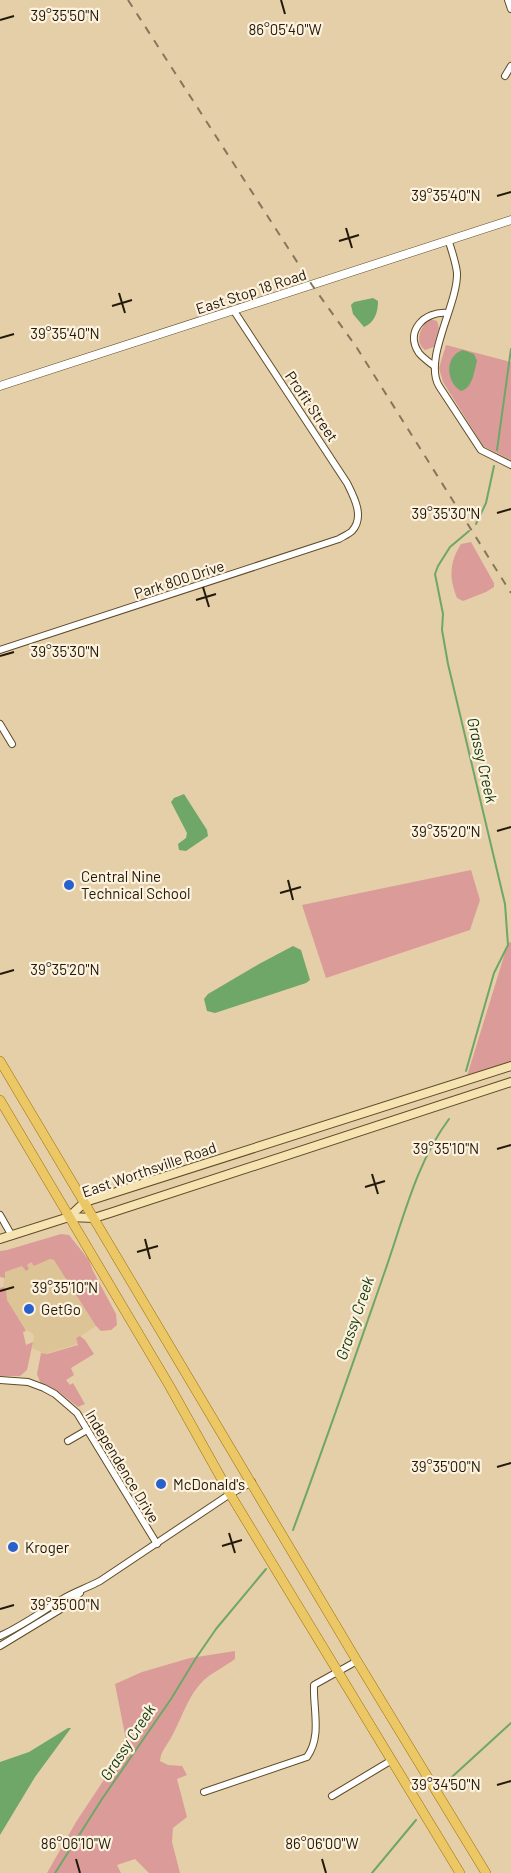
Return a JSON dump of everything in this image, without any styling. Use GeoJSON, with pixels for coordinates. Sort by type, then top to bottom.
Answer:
{"type":"FeatureCollection","features":[{"type":"Feature","properties":{"kind":"main road"},"geometry":{"type":"LineString","coordinates":[[1,1066],[85,1202],[357,1662],[486,1873]]}},
{"type":"Feature","properties":{"kind":"main road","name":"East Worthsville Road"},"geometry":{"type":"LineString","coordinates":[[69,1217],[85,1202],[511,1066]]}},
{"type":"Feature","properties":{"kind":"main road","name":"East Worthsville Road"},"geometry":{"type":"LineString","coordinates":[[69,1217],[94,1218],[511,1082]]}},
{"type":"Feature","properties":{"kind":"main road"},"geometry":{"type":"LineString","coordinates":[[0,1101],[230,1494],[460,1873]]}},
{"type":"Feature","properties":{"kind":"main road"},"geometry":{"type":"LineString","coordinates":[[0,1239],[69,1217]]}},
{"type":"Feature","properties":{"kind":"street"},"geometry":{"type":"LineString","coordinates":[[508,0],[511,9]]}},
{"type":"Feature","properties":{"kind":"street"},"geometry":{"type":"LineString","coordinates":[[505,76],[511,66]]}},
{"type":"Feature","properties":{"kind":"street","name":"East Stop 18 Road"},"geometry":{"type":"LineString","coordinates":[[0,386],[511,220]]}},
{"type":"Feature","properties":{"kind":"street"},"geometry":{"type":"LineString","coordinates":[[449,242],[457,272],[434,366],[436,381],[478,446],[486,454],[509,464]]}},
{"type":"Feature","properties":{"kind":"street","name":"Profit Street"},"geometry":{"type":"LineString","coordinates":[[234,310],[347,483],[357,504],[357,520]]}},
{"type":"Feature","properties":{"kind":"street"},"geometry":{"type":"LineString","coordinates":[[434,366],[420,354],[415,343],[415,331],[423,318],[435,313],[447,313]]}},
{"type":"Feature","properties":{"kind":"street","name":"Park 800 Drive"},"geometry":{"type":"LineString","coordinates":[[0,650],[339,539],[352,531],[357,520]]}},
{"type":"Feature","properties":{"kind":"street"},"geometry":{"type":"LineString","coordinates":[[0,724],[12,744]]}},
{"type":"Feature","properties":{"kind":"street"},"geometry":{"type":"LineString","coordinates":[[0,1215],[12,1236]]}},
{"type":"Feature","properties":{"kind":"street","name":"Independence Drive"},"geometry":{"type":"LineString","coordinates":[[0,1380],[28,1382],[55,1394],[77,1413],[157,1544]]}},
{"type":"Feature","properties":{"kind":"street"},"geometry":{"type":"LineString","coordinates":[[68,1441],[87,1430]]}},
{"type":"Feature","properties":{"kind":"street"},"geometry":{"type":"LineString","coordinates":[[0,1646],[61,1609],[83,1591],[230,1494],[252,1482]]}},
{"type":"Feature","properties":{"kind":"street"},"geometry":{"type":"LineString","coordinates":[[0,1636],[64,1598],[83,1591]]}},
{"type":"Feature","properties":{"kind":"street"},"geometry":{"type":"LineString","coordinates":[[204,1791],[307,1757],[314,1747],[316,1736],[314,1685],[357,1662]]}},
{"type":"Feature","properties":{"kind":"street"},"geometry":{"type":"LineString","coordinates":[[332,1796],[392,1760]]}},
{"type":"Feature","properties":{"kind":"shaded area"},"geometry":{"type":"Polygon","coordinates":[[[373,298],[378,301],[376,313],[371,322],[364,327],[353,314],[351,305],[354,302],[373,298]]]}},
{"type":"Feature","properties":{"kind":"shaded area"},"geometry":{"type":"Polygon","coordinates":[[[430,319],[437,321],[439,328],[434,347],[425,350],[419,339],[423,326],[430,319]]]}},
{"type":"Feature","properties":{"kind":"shaded area"},"geometry":{"type":"Polygon","coordinates":[[[446,345],[511,362],[511,460],[483,446],[443,382],[439,368],[446,345]]]}},
{"type":"Feature","properties":{"kind":"shaded area"},"geometry":{"type":"Polygon","coordinates":[[[463,350],[474,354],[477,361],[471,383],[461,391],[452,382],[449,369],[453,358],[463,350]]]}},
{"type":"Feature","properties":{"kind":"shaded area"},"geometry":{"type":"Polygon","coordinates":[[[471,542],[494,583],[494,587],[463,601],[457,598],[454,591],[452,564],[461,544],[471,542]]]}},
{"type":"Feature","properties":{"kind":"shaded area"},"geometry":{"type":"Polygon","coordinates":[[[184,794],[207,830],[208,836],[186,851],[179,850],[178,844],[186,838],[187,833],[171,802],[174,798],[184,794]]]}},
{"type":"Feature","properties":{"kind":"shaded area"},"geometry":{"type":"Polygon","coordinates":[[[471,870],[480,900],[470,930],[326,978],[302,905],[471,870]]]}},
{"type":"Feature","properties":{"kind":"shaded area"},"geometry":{"type":"Polygon","coordinates":[[[511,942],[511,1062],[467,1076],[508,943],[511,942]]]}},
{"type":"Feature","properties":{"kind":"shaded area"},"geometry":{"type":"Polygon","coordinates":[[[293,946],[301,950],[310,980],[215,1013],[207,1011],[204,999],[208,994],[293,946]]]}},
{"type":"Feature","properties":{"kind":"shaded area"},"geometry":{"type":"Polygon","coordinates":[[[61,1234],[69,1235],[89,1260],[116,1314],[117,1325],[111,1330],[101,1331],[96,1326],[54,1260],[50,1259],[34,1266],[31,1262],[27,1265],[29,1269],[26,1271],[22,1266],[5,1272],[5,1278],[0,1277],[0,1251],[61,1234]]]}},
{"type":"Feature","properties":{"kind":"shaded area"},"geometry":{"type":"Polygon","coordinates":[[[50,1259],[56,1261],[96,1326],[76,1339],[78,1344],[45,1354],[32,1348],[33,1334],[23,1328],[7,1300],[6,1289],[3,1287],[5,1272],[22,1266],[29,1269],[26,1264],[32,1261],[34,1266],[50,1259]]]}},
{"type":"Feature","properties":{"kind":"shaded area"},"geometry":{"type":"Polygon","coordinates":[[[0,1288],[6,1289],[7,1300],[26,1331],[23,1332],[26,1345],[33,1342],[27,1370],[20,1376],[0,1376],[0,1288]]]}},
{"type":"Feature","properties":{"kind":"shaded area"},"geometry":{"type":"Polygon","coordinates":[[[80,1336],[94,1354],[71,1368],[74,1375],[66,1380],[70,1385],[73,1383],[85,1404],[78,1407],[59,1392],[40,1382],[37,1374],[41,1353],[47,1354],[78,1345],[76,1338],[80,1336]]]}},
{"type":"Feature","properties":{"kind":"shaded area"},"geometry":{"type":"Polygon","coordinates":[[[235,1651],[235,1659],[198,1686],[163,1751],[160,1761],[168,1765],[182,1766],[187,1775],[177,1779],[187,1817],[173,1828],[172,1842],[180,1873],[149,1873],[135,1859],[117,1865],[121,1873],[47,1873],[76,1822],[127,1745],[115,1684],[142,1672],[190,1658],[235,1651]]]}},
{"type":"Feature","properties":{"kind":"shaded area"},"geometry":{"type":"Polygon","coordinates":[[[71,1728],[35,1777],[0,1835],[0,1762],[29,1752],[71,1728]]]}},
{"type":"Feature","properties":{"kind":"waterway","name":"Grassy Creek"},"geometry":{"type":"LineString","coordinates":[[497,450],[511,349]]}},
{"type":"Feature","properties":{"kind":"waterway","name":"Grassy Creek"},"geometry":{"type":"LineString","coordinates":[[476,524],[486,503],[494,466]]}},
{"type":"Feature","properties":{"kind":"waterway","name":"Grassy Creek"},"geometry":{"type":"LineString","coordinates":[[466,1071],[494,973],[508,945],[505,904],[448,664],[442,630],[443,614],[435,574],[450,547],[469,531]]}},
{"type":"Feature","properties":{"kind":"waterway","name":"Grassy Creek"},"geometry":{"type":"LineString","coordinates":[[293,1530],[411,1192],[428,1154],[449,1119]]}},
{"type":"Feature","properties":{"kind":"waterway","name":"Grassy Creek"},"geometry":{"type":"LineString","coordinates":[[55,1873],[216,1629],[266,1569]]}},
{"type":"Feature","properties":{"kind":"waterway"},"geometry":{"type":"LineString","coordinates":[[442,1786],[511,1723]]}},
{"type":"Feature","properties":{"kind":"waterway"},"geometry":{"type":"LineString","coordinates":[[372,1873],[416,1820]]}},
{"type":"Feature","properties":{"kind":"railway"},"geometry":{"type":"LineString","coordinates":[[128,0],[312,285],[357,348],[511,593]]}},
{"type":"Feature","properties":{"kind":"place","name":"Central Nine Technical School"},"geometry":{"type":"Point","coordinates":[69,885]}},
{"type":"Feature","properties":{"kind":"place","name":"GetGo"},"geometry":{"type":"Point","coordinates":[29,1309]}},
{"type":"Feature","properties":{"kind":"place","name":"McDonald's"},"geometry":{"type":"Point","coordinates":[161,1484]}},
{"type":"Feature","properties":{"kind":"place","name":"Kroger"},"geometry":{"type":"Point","coordinates":[13,1547]}}]}
